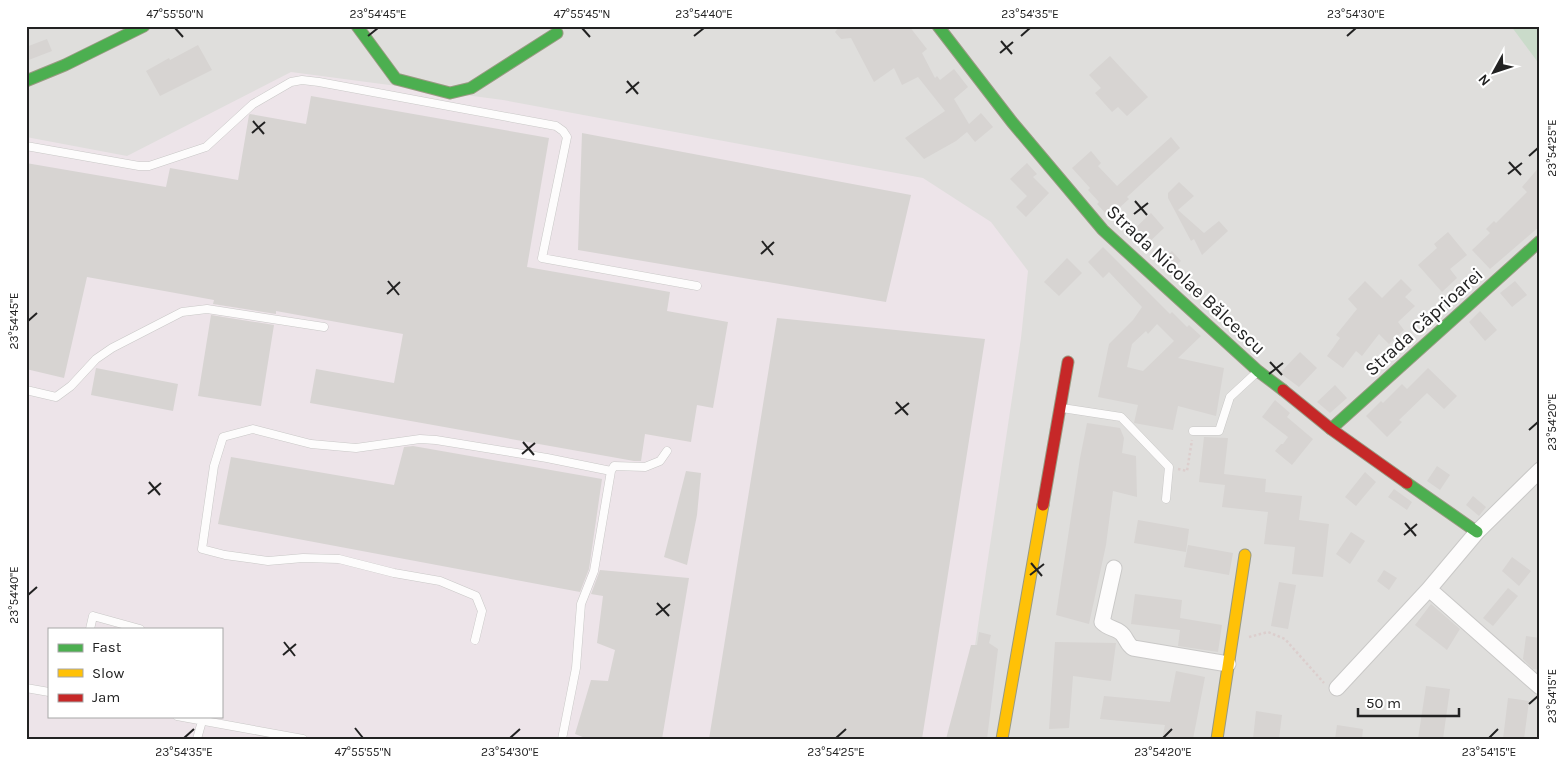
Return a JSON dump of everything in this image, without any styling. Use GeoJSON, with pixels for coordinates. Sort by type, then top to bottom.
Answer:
{"type":"FeatureCollection","features":[{"type":"Feature","properties":{"kind":"street"},"geometry":{"type":"LineString","coordinates":[[26,81],[65,65],[144,26]]}},
{"type":"Feature","properties":{"kind":"street"},"geometry":{"type":"LineString","coordinates":[[357,26],[396,79],[450,93],[471,88],[557,32]]}},
{"type":"Feature","properties":{"kind":"street","name":"Strada Nicolae Bălcescu"},"geometry":{"type":"LineString","coordinates":[[938,26],[1012,122],[1104,230],[1258,371],[1331,429],[1477,532]]}},
{"type":"Feature","properties":{"kind":"street","name":"Strada Căprioarei"},"geometry":{"type":"LineString","coordinates":[[1331,429],[1540,240]]}},
{"type":"Feature","properties":{"kind":"street"},"geometry":{"type":"LineString","coordinates":[[1002,739],[1068,362]]}},
{"type":"Feature","properties":{"kind":"street"},"geometry":{"type":"LineString","coordinates":[[1337,688],[1429,588],[1477,532],[1540,470]]}},
{"type":"Feature","properties":{"kind":"street"},"geometry":{"type":"LineString","coordinates":[[1217,739],[1245,555]]}},
{"type":"Feature","properties":{"kind":"street"},"geometry":{"type":"LineString","coordinates":[[1114,568],[1102,622],[1105,626],[1124,635],[1128,645],[1133,648],[1228,664]]}},
{"type":"Feature","properties":{"kind":"street"},"geometry":{"type":"LineString","coordinates":[[1429,588],[1540,687]]}},
{"type":"Feature","properties":{"kind":"lane"},"geometry":{"type":"LineString","coordinates":[[26,146],[139,166],[149,166],[206,147],[253,104],[291,82],[302,80],[556,126],[564,131],[567,136],[542,258],[697,286]]}},
{"type":"Feature","properties":{"kind":"lane"},"geometry":{"type":"LineString","coordinates":[[26,390],[56,397],[63,393],[104,353],[182,312],[206,309],[324,328]]}},
{"type":"Feature","properties":{"kind":"lane"},"geometry":{"type":"LineString","coordinates":[[1193,431],[1219,431],[1230,397],[1258,371]]}},
{"type":"Feature","properties":{"kind":"lane"},"geometry":{"type":"LineString","coordinates":[[1060,408],[1121,417],[1169,467],[1166,499]]}},
{"type":"Feature","properties":{"kind":"lane"},"geometry":{"type":"LineString","coordinates":[[475,640],[482,611],[476,596],[440,581],[394,574],[339,559],[303,558],[268,561],[225,555],[202,549],[214,466],[224,437],[253,429],[311,444],[356,448],[420,439],[436,440],[547,458],[611,471]]}},
{"type":"Feature","properties":{"kind":"lane"},"geometry":{"type":"LineString","coordinates":[[562,739],[576,668],[581,604],[594,570],[611,471],[614,466],[645,467],[660,461],[667,451]]}},
{"type":"Feature","properties":{"kind":"lane"},"geometry":{"type":"LineString","coordinates":[[90,628],[93,616],[136,628]]}},
{"type":"Feature","properties":{"kind":"lane"},"geometry":{"type":"LineString","coordinates":[[26,688],[48,692]]}},
{"type":"Feature","properties":{"kind":"lane"},"geometry":{"type":"LineString","coordinates":[[186,718],[303,739]]}},
{"type":"Feature","properties":{"kind":"lane"},"geometry":{"type":"LineString","coordinates":[[197,739],[202,721]]}},
{"type":"Feature","properties":{"kind":"path"},"geometry":{"type":"LineString","coordinates":[[1169,467],[1187,471],[1193,431]]}},
{"type":"Feature","properties":{"kind":"path"},"geometry":{"type":"LineString","coordinates":[[1231,644],[1268,632],[1285,639],[1328,687],[1337,688]]}},
{"type":"Feature","properties":{"kind":"shaded area"},"geometry":{"type":"Polygon","coordinates":[[[26,26],[1540,26],[1540,739],[26,739],[26,26]]]}},
{"type":"Feature","properties":{"kind":"shaded area"},"geometry":{"type":"Polygon","coordinates":[[[291,72],[503,100],[923,178],[991,222],[1028,271],[1021,338],[961,739],[26,739],[26,137],[127,156],[291,72]]]}},
{"type":"Feature","properties":{"kind":"green space"},"geometry":{"type":"Polygon","coordinates":[[[1511,26],[1540,26],[1540,59],[1537,61],[1511,26]]]}},
{"type":"Feature","properties":{"kind":"building"},"geometry":{"type":"Polygon","coordinates":[[[840,26],[909,26],[927,49],[922,53],[935,78],[937,76],[940,80],[954,69],[968,87],[954,99],[969,124],[981,113],[993,127],[975,142],[967,132],[956,141],[924,159],[905,138],[945,111],[918,77],[902,85],[894,68],[874,82],[851,38],[841,39],[835,32],[840,26]]]}},
{"type":"Feature","properties":{"kind":"building"},"geometry":{"type":"Polygon","coordinates":[[[47,39],[52,51],[26,61],[26,47],[47,39]]]}},
{"type":"Feature","properties":{"kind":"building"},"geometry":{"type":"Polygon","coordinates":[[[198,45],[212,70],[160,96],[146,71],[198,45]]]}},
{"type":"Feature","properties":{"kind":"building"},"geometry":{"type":"Polygon","coordinates":[[[1110,56],[1148,97],[1127,116],[1118,107],[1112,112],[1095,93],[1101,88],[1089,75],[1110,56]]]}},
{"type":"Feature","properties":{"kind":"building"},"geometry":{"type":"Polygon","coordinates":[[[311,96],[549,138],[527,267],[670,292],[667,311],[728,322],[713,408],[697,405],[691,442],[645,434],[641,461],[634,461],[310,403],[316,369],[394,383],[403,334],[276,311],[276,314],[213,304],[214,300],[87,277],[64,378],[26,369],[26,163],[166,187],[170,168],[238,180],[249,115],[306,124],[311,96]]]}},
{"type":"Feature","properties":{"kind":"building"},"geometry":{"type":"Polygon","coordinates":[[[582,133],[911,195],[886,302],[578,250],[582,133]]]}},
{"type":"Feature","properties":{"kind":"building"},"geometry":{"type":"Polygon","coordinates":[[[1171,137],[1180,148],[1127,197],[1129,199],[1109,217],[1097,204],[1099,202],[1088,190],[1090,188],[1072,168],[1091,151],[1101,163],[1098,166],[1117,186],[1171,137]]]}},
{"type":"Feature","properties":{"kind":"building"},"geometry":{"type":"Polygon","coordinates":[[[1027,163],[1037,174],[1033,177],[1049,193],[1026,217],[1016,207],[1027,196],[1010,179],[1027,163]]]}},
{"type":"Feature","properties":{"kind":"building"},"geometry":{"type":"Polygon","coordinates":[[[1540,166],[1540,226],[1490,269],[1472,250],[1490,233],[1486,229],[1494,221],[1496,223],[1527,192],[1522,187],[1540,166]]]}},
{"type":"Feature","properties":{"kind":"building"},"geometry":{"type":"Polygon","coordinates":[[[1179,182],[1194,196],[1178,210],[1204,233],[1219,221],[1228,231],[1202,255],[1194,239],[1191,241],[1168,198],[1168,193],[1179,182]]]}},
{"type":"Feature","properties":{"kind":"building"},"geometry":{"type":"Polygon","coordinates":[[[1151,213],[1164,228],[1144,247],[1130,233],[1151,213]]]}},
{"type":"Feature","properties":{"kind":"building"},"geometry":{"type":"Polygon","coordinates":[[[1448,232],[1467,255],[1450,269],[1457,278],[1442,292],[1418,265],[1437,248],[1434,244],[1448,232]]]}},
{"type":"Feature","properties":{"kind":"building"},"geometry":{"type":"Polygon","coordinates":[[[1103,247],[1170,314],[1172,312],[1187,327],[1189,325],[1201,336],[1178,358],[1224,368],[1216,416],[1178,406],[1173,430],[1134,423],[1138,405],[1098,397],[1109,344],[1133,320],[1142,307],[1109,272],[1103,278],[1088,262],[1103,247]],[[1157,324],[1148,334],[1146,331],[1132,344],[1127,367],[1143,371],[1174,341],[1157,324]]]}},
{"type":"Feature","properties":{"kind":"building"},"geometry":{"type":"Polygon","coordinates":[[[1172,251],[1181,261],[1168,272],[1158,264],[1172,251]]]}},
{"type":"Feature","properties":{"kind":"building"},"geometry":{"type":"Polygon","coordinates":[[[1067,258],[1082,273],[1059,296],[1044,282],[1067,258]]]}},
{"type":"Feature","properties":{"kind":"building"},"geometry":{"type":"Polygon","coordinates":[[[1401,279],[1412,290],[1405,297],[1415,306],[1398,322],[1404,330],[1389,344],[1379,334],[1362,356],[1356,351],[1343,368],[1327,356],[1340,338],[1336,335],[1357,309],[1348,299],[1365,281],[1382,298],[1401,279]]]}},
{"type":"Feature","properties":{"kind":"building"},"geometry":{"type":"Polygon","coordinates":[[[1515,281],[1527,295],[1512,307],[1500,293],[1515,281]]]}},
{"type":"Feature","properties":{"kind":"building"},"geometry":{"type":"Polygon","coordinates":[[[1480,311],[1497,330],[1485,341],[1469,322],[1480,311]]]}},
{"type":"Feature","properties":{"kind":"building"},"geometry":{"type":"Polygon","coordinates":[[[211,315],[274,325],[261,406],[198,396],[211,315]]]}},
{"type":"Feature","properties":{"kind":"building"},"geometry":{"type":"Polygon","coordinates":[[[777,318],[985,339],[922,739],[709,739],[777,318]]]}},
{"type":"Feature","properties":{"kind":"building"},"geometry":{"type":"Polygon","coordinates":[[[1300,352],[1317,368],[1299,387],[1280,373],[1300,352]]]}},
{"type":"Feature","properties":{"kind":"building"},"geometry":{"type":"Polygon","coordinates":[[[96,368],[178,384],[173,411],[91,395],[96,368]]]}},
{"type":"Feature","properties":{"kind":"building"},"geometry":{"type":"Polygon","coordinates":[[[1428,368],[1457,396],[1444,409],[1427,393],[1399,420],[1402,422],[1387,437],[1366,416],[1381,401],[1383,403],[1402,384],[1407,389],[1428,368]]]}},
{"type":"Feature","properties":{"kind":"building"},"geometry":{"type":"Polygon","coordinates":[[[1335,385],[1347,398],[1330,413],[1317,402],[1335,385]]]}},
{"type":"Feature","properties":{"kind":"building"},"geometry":{"type":"Polygon","coordinates":[[[1275,400],[1290,413],[1287,417],[1313,439],[1292,465],[1275,451],[1288,437],[1262,417],[1275,400]]]}},
{"type":"Feature","properties":{"kind":"building"},"geometry":{"type":"Polygon","coordinates":[[[1087,423],[1120,428],[1124,438],[1122,453],[1136,456],[1137,497],[1113,491],[1106,545],[1089,624],[1056,615],[1087,423]]]}},
{"type":"Feature","properties":{"kind":"building"},"geometry":{"type":"Polygon","coordinates":[[[1204,437],[1228,438],[1224,474],[1266,479],[1265,492],[1302,496],[1299,520],[1329,524],[1323,577],[1292,574],[1295,547],[1264,544],[1268,512],[1222,507],[1225,485],[1199,482],[1204,437]]]}},
{"type":"Feature","properties":{"kind":"building"},"geometry":{"type":"Polygon","coordinates":[[[413,446],[602,479],[589,569],[580,592],[218,524],[231,457],[394,485],[404,447],[413,446]]]}},
{"type":"Feature","properties":{"kind":"building"},"geometry":{"type":"Polygon","coordinates":[[[1437,466],[1450,475],[1440,490],[1427,481],[1437,466]]]}},
{"type":"Feature","properties":{"kind":"building"},"geometry":{"type":"Polygon","coordinates":[[[686,471],[701,473],[697,515],[687,565],[664,557],[686,471]]]}},
{"type":"Feature","properties":{"kind":"building"},"geometry":{"type":"Polygon","coordinates":[[[1365,472],[1376,482],[1356,506],[1345,497],[1365,472]]]}},
{"type":"Feature","properties":{"kind":"building"},"geometry":{"type":"Polygon","coordinates":[[[1394,489],[1412,502],[1407,510],[1388,497],[1394,489]]]}},
{"type":"Feature","properties":{"kind":"building"},"geometry":{"type":"Polygon","coordinates":[[[1473,496],[1486,507],[1479,516],[1466,505],[1473,496]]]}},
{"type":"Feature","properties":{"kind":"building"},"geometry":{"type":"Polygon","coordinates":[[[1138,520],[1189,529],[1186,552],[1134,543],[1138,520]]]}},
{"type":"Feature","properties":{"kind":"building"},"geometry":{"type":"Polygon","coordinates":[[[1351,532],[1365,541],[1350,564],[1336,554],[1351,532]]]}},
{"type":"Feature","properties":{"kind":"building"},"geometry":{"type":"Polygon","coordinates":[[[1188,545],[1233,553],[1229,575],[1184,567],[1188,545]]]}},
{"type":"Feature","properties":{"kind":"building"},"geometry":{"type":"Polygon","coordinates":[[[1512,557],[1531,571],[1519,586],[1502,571],[1512,557]]]}},
{"type":"Feature","properties":{"kind":"building"},"geometry":{"type":"Polygon","coordinates":[[[600,570],[689,578],[662,739],[588,739],[575,734],[591,680],[608,681],[615,650],[597,643],[603,596],[591,594],[600,570]]]}},
{"type":"Feature","properties":{"kind":"building"},"geometry":{"type":"Polygon","coordinates":[[[1384,570],[1397,578],[1389,590],[1377,581],[1384,570]]]}},
{"type":"Feature","properties":{"kind":"building"},"geometry":{"type":"Polygon","coordinates":[[[1279,582],[1296,585],[1288,629],[1271,626],[1279,582]]]}},
{"type":"Feature","properties":{"kind":"building"},"geometry":{"type":"Polygon","coordinates":[[[1508,588],[1518,596],[1493,626],[1483,618],[1508,588]]]}},
{"type":"Feature","properties":{"kind":"building"},"geometry":{"type":"Polygon","coordinates":[[[1135,594],[1182,600],[1180,618],[1222,625],[1218,652],[1178,646],[1180,630],[1131,624],[1135,594]]]}},
{"type":"Feature","properties":{"kind":"building"},"geometry":{"type":"Polygon","coordinates":[[[1431,604],[1460,629],[1447,650],[1415,625],[1431,604]]]}},
{"type":"Feature","properties":{"kind":"building"},"geometry":{"type":"Polygon","coordinates":[[[979,632],[991,635],[989,643],[998,649],[987,739],[946,739],[971,645],[977,645],[979,632]]]}},
{"type":"Feature","properties":{"kind":"building"},"geometry":{"type":"Polygon","coordinates":[[[1526,636],[1540,638],[1540,670],[1533,669],[1523,659],[1526,636]]]}},
{"type":"Feature","properties":{"kind":"building"},"geometry":{"type":"Polygon","coordinates":[[[1055,642],[1116,643],[1111,681],[1073,676],[1069,728],[1049,729],[1055,642]]]}},
{"type":"Feature","properties":{"kind":"building"},"geometry":{"type":"Polygon","coordinates":[[[1176,671],[1205,677],[1193,739],[1162,739],[1165,725],[1100,719],[1104,696],[1170,702],[1176,671]]]}},
{"type":"Feature","properties":{"kind":"building"},"geometry":{"type":"Polygon","coordinates":[[[1426,686],[1450,689],[1443,739],[1418,739],[1426,686]]]}},
{"type":"Feature","properties":{"kind":"building"},"geometry":{"type":"Polygon","coordinates":[[[1508,698],[1529,701],[1524,739],[1503,739],[1508,698]]]}},
{"type":"Feature","properties":{"kind":"building"},"geometry":{"type":"Polygon","coordinates":[[[1256,711],[1282,715],[1279,739],[1253,739],[1256,711]]]}},
{"type":"Feature","properties":{"kind":"building"},"geometry":{"type":"Polygon","coordinates":[[[1337,725],[1363,729],[1362,739],[1335,739],[1337,725]]]}},
{"type":"Feature","properties":{"kind":"traffic: fast"},"geometry":{"type":"LineString","coordinates":[[26,81],[65,65],[144,26]]}},
{"type":"Feature","properties":{"kind":"traffic: fast"},"geometry":{"type":"LineString","coordinates":[[357,26],[396,79],[450,93],[471,88],[557,33]]}},
{"type":"Feature","properties":{"kind":"traffic: fast"},"geometry":{"type":"LineString","coordinates":[[938,26],[1012,122],[1103,230],[1258,371],[1283,390]]}},
{"type":"Feature","properties":{"kind":"traffic: fast"},"geometry":{"type":"LineString","coordinates":[[1331,429],[1540,241]]}},
{"type":"Feature","properties":{"kind":"traffic: fast"},"geometry":{"type":"LineString","coordinates":[[1407,483],[1477,532]]}},
{"type":"Feature","properties":{"kind":"traffic: slow"},"geometry":{"type":"LineString","coordinates":[[1002,739],[1043,505]]}},
{"type":"Feature","properties":{"kind":"traffic: slow"},"geometry":{"type":"LineString","coordinates":[[1217,739],[1245,555]]}},
{"type":"Feature","properties":{"kind":"traffic: jam"},"geometry":{"type":"LineString","coordinates":[[1043,505],[1068,362]]}},
{"type":"Feature","properties":{"kind":"traffic: jam"},"geometry":{"type":"LineString","coordinates":[[1283,390],[1331,429],[1407,483]]}}]}
